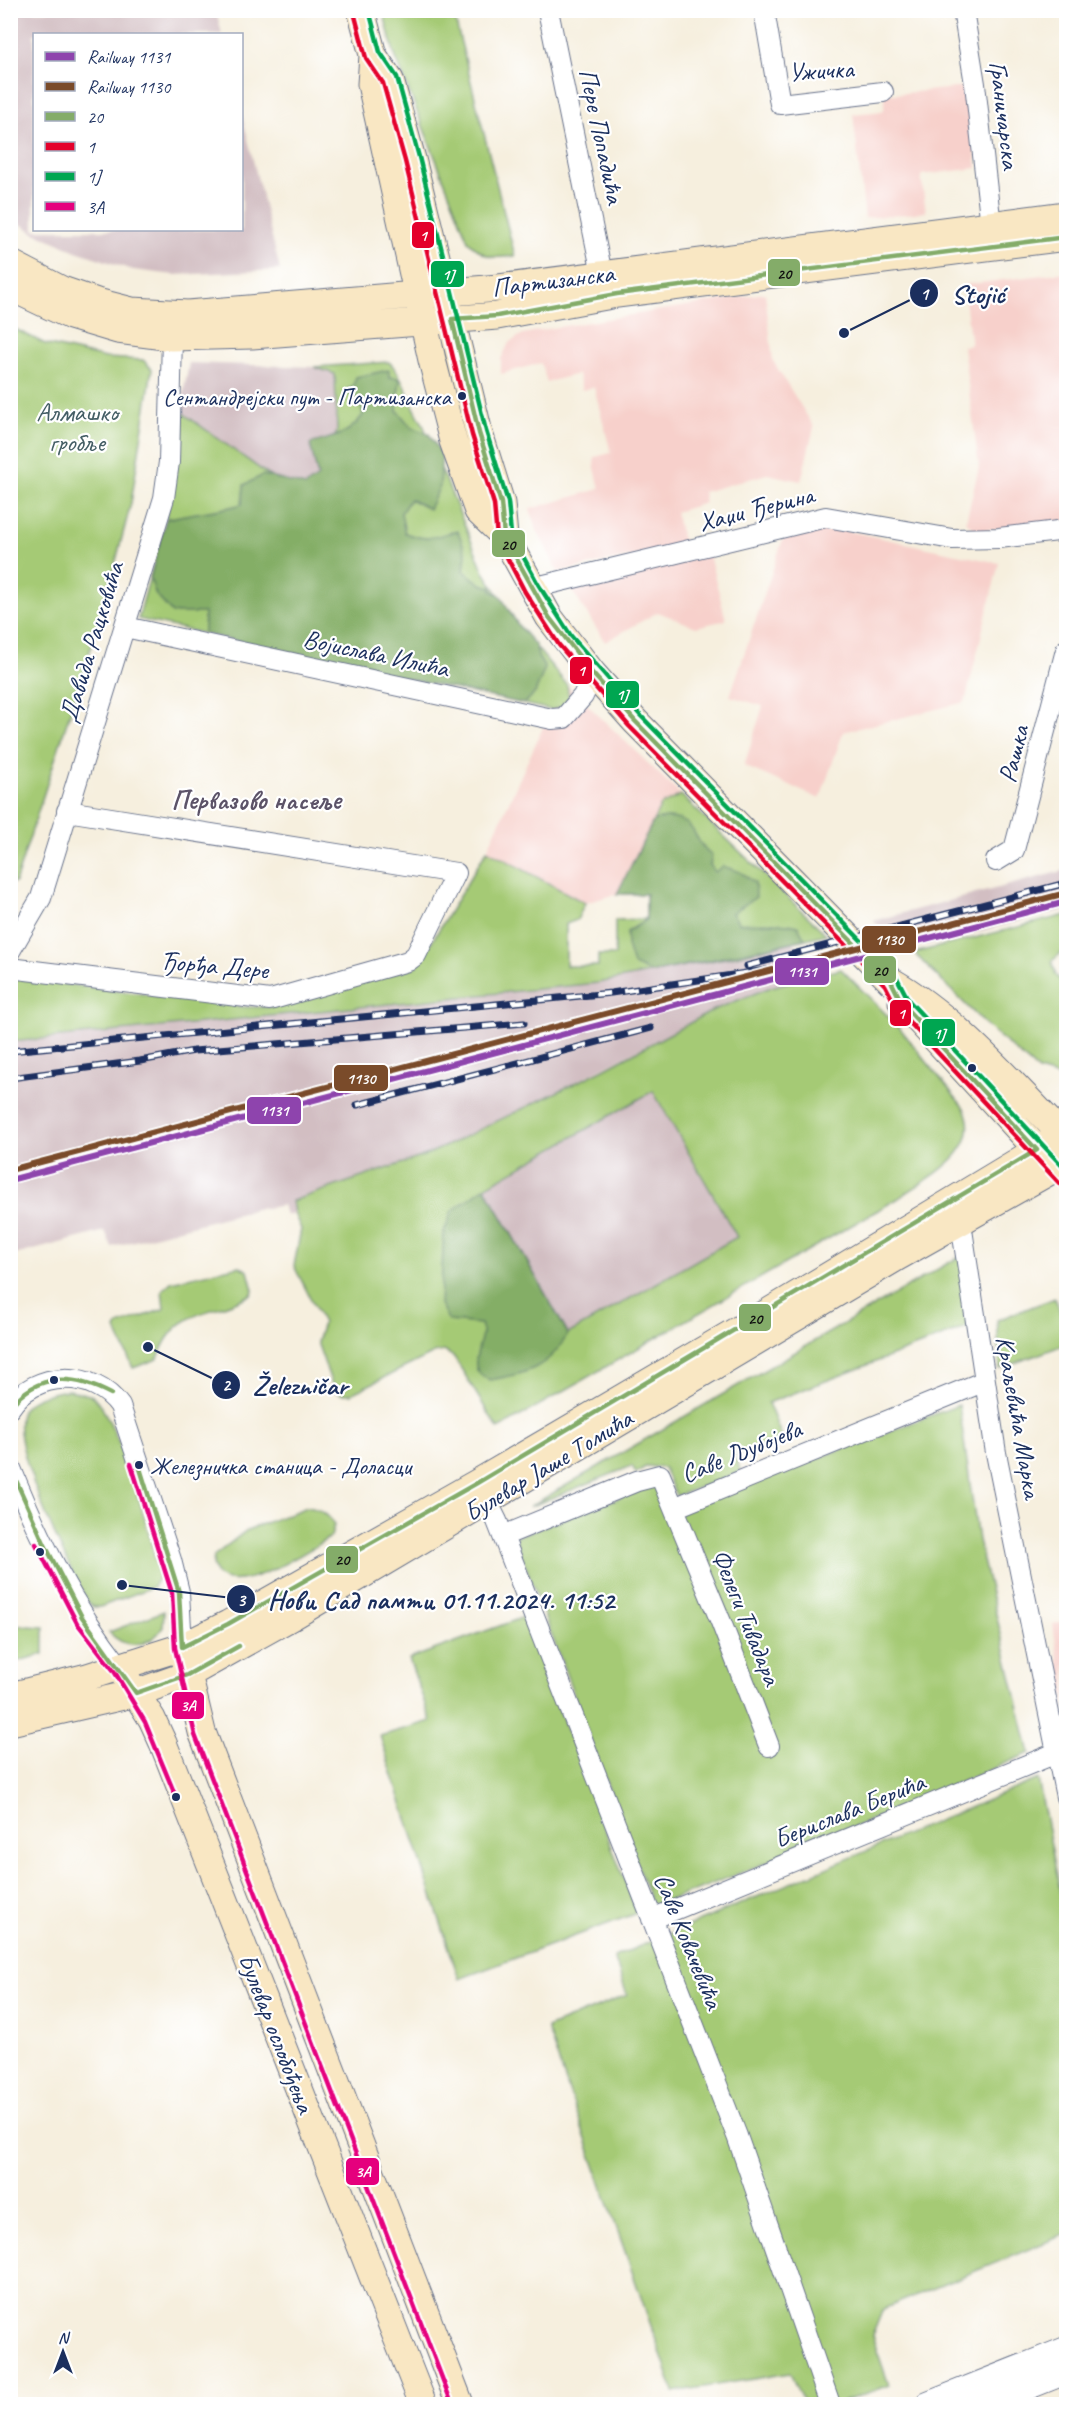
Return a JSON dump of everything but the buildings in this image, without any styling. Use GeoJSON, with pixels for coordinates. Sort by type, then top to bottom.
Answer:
{"type":"FeatureCollection","features":[{"type":"Feature","properties":{"kind":"main road"},"geometry":{"type":"LineString","coordinates":[[362,10],[373,55],[371,84],[423,322],[453,441],[478,511],[504,536],[549,617],[593,674],[635,721],[891,981],[917,996],[1064,1137]]}},
{"type":"Feature","properties":{"kind":"main road"},"geometry":{"type":"LineString","coordinates":[[373,55],[390,80],[446,292],[479,433],[501,503],[504,536]]}},
{"type":"Feature","properties":{"kind":"main road","name":"Партизанска"},"geometry":{"type":"LineString","coordinates":[[10,263],[62,290],[97,302],[132,311],[166,314],[446,292],[1066,215]]}},
{"type":"Feature","properties":{"kind":"main road","name":"Партизанска"},"geometry":{"type":"LineString","coordinates":[[10,287],[71,316],[118,330],[172,337],[262,334],[497,315],[617,294],[1066,237]]}},
{"type":"Feature","properties":{"kind":"main road"},"geometry":{"type":"LineString","coordinates":[[891,981],[903,1005],[1056,1165]]}},
{"type":"Feature","properties":{"kind":"main road","name":"Булевар Јаше Томића"},"geometry":{"type":"LineString","coordinates":[[10,1722],[136,1693],[187,1676],[298,1613],[1056,1165],[1064,1137]]}},
{"type":"Feature","properties":{"kind":"main road","name":"Булевар Јаше Томића"},"geometry":{"type":"LineString","coordinates":[[10,1696],[182,1647],[228,1624],[477,1483],[891,1239],[1056,1165]]}},
{"type":"Feature","properties":{"kind":"main road","name":"Булевар ослобођења"},"geometry":{"type":"LineString","coordinates":[[182,1647],[202,1732],[460,2404]]}},
{"type":"Feature","properties":{"kind":"main road","name":"Булевар ослобођења"},"geometry":{"type":"LineString","coordinates":[[120,1666],[163,1743],[423,2404]]}},
{"type":"Feature","properties":{"kind":"street","name":"Пере Попадића"},"geometry":{"type":"LineString","coordinates":[[548,10],[602,274]]}},
{"type":"Feature","properties":{"kind":"street","name":"Ужичка"},"geometry":{"type":"LineString","coordinates":[[764,10],[780,104],[883,92]]}},
{"type":"Feature","properties":{"kind":"street","name":"Граничарска"},"geometry":{"type":"LineString","coordinates":[[963,10],[975,84],[991,226]]}},
{"type":"Feature","properties":{"kind":"street","name":"Давида Рацковића"},"geometry":{"type":"LineString","coordinates":[[10,951],[41,898],[164,498],[169,462],[172,337]]}},
{"type":"Feature","properties":{"kind":"street","name":"Хаџи Ђерина"},"geometry":{"type":"LineString","coordinates":[[532,588],[826,517],[952,539],[1066,530]]}},
{"type":"Feature","properties":{"kind":"street","name":"Војислава Илића"},"geometry":{"type":"LineString","coordinates":[[124,627],[552,719],[564,718],[573,708],[593,674]]}},
{"type":"Feature","properties":{"kind":"street","name":"Рашка"},"geometry":{"type":"LineString","coordinates":[[996,861],[1014,850],[1066,650]]}},
{"type":"Feature","properties":{"kind":"street","name":"Ђорђа Дере"},"geometry":{"type":"LineString","coordinates":[[10,968],[270,1000],[408,961],[416,955],[456,873],[67,811]]}},
{"type":"Feature","properties":{"kind":"street","name":"Краљевића Марка"},"geometry":{"type":"LineString","coordinates":[[961,1223],[996,1453],[1062,1751],[1066,1797]]}},
{"type":"Feature","properties":{"kind":"street"},"geometry":{"type":"LineString","coordinates":[[10,1408],[18,1397],[33,1385],[53,1380],[83,1380],[111,1394],[120,1406],[166,1541],[179,1592],[182,1647]]}},
{"type":"Feature","properties":{"kind":"street","name":"Саве Љубојева"},"geometry":{"type":"LineString","coordinates":[[502,1536],[653,1476],[660,1475],[674,1508],[985,1381]]}},
{"type":"Feature","properties":{"kind":"street"},"geometry":{"type":"LineString","coordinates":[[10,1466],[33,1520],[78,1609],[120,1666]]}},
{"type":"Feature","properties":{"kind":"street","name":"Саве Ковачевића"},"geometry":{"type":"LineString","coordinates":[[487,1501],[737,2136],[830,2404]]}},
{"type":"Feature","properties":{"kind":"street","name":"Фелеги Тивадара"},"geometry":{"type":"LineString","coordinates":[[674,1508],[769,1746]]}},
{"type":"Feature","properties":{"kind":"street","name":"Берислава Берића"},"geometry":{"type":"LineString","coordinates":[[652,1919],[1062,1751]]}},
{"type":"Feature","properties":{"kind":"street"},"geometry":{"type":"LineString","coordinates":[[928,2404],[1066,2349]]}},
{"type":"Feature","properties":{"kind":"street"},"geometry":{"type":"LineString","coordinates":[[986,2404],[1066,2372]]}},
{"type":"Feature","properties":{"kind":"shaded area"},"geometry":{"type":"Polygon","coordinates":[[[10,11],[216,11],[222,33],[33,33],[33,231],[243,231],[243,119],[280,270],[174,275],[133,270],[76,251],[33,232],[11,218],[10,11]]]}},
{"type":"Feature","properties":{"kind":"shaded area"},"geometry":{"type":"Polygon","coordinates":[[[967,87],[977,168],[921,175],[926,212],[865,218],[853,114],[884,111],[884,95],[967,87]]]}},
{"type":"Feature","properties":{"kind":"shaded area"},"geometry":{"type":"Polygon","coordinates":[[[1066,272],[1066,521],[975,531],[966,521],[979,467],[963,346],[971,345],[963,285],[1066,272]]]}},
{"type":"Feature","properties":{"kind":"shaded area"},"geometry":{"type":"Polygon","coordinates":[[[765,293],[773,361],[814,427],[801,481],[767,474],[703,492],[705,503],[675,512],[684,545],[558,572],[535,526],[530,509],[600,489],[594,464],[595,457],[611,453],[594,387],[582,390],[578,374],[547,382],[541,363],[501,374],[501,359],[509,343],[523,334],[553,328],[765,293]]]}},
{"type":"Feature","properties":{"kind":"shaded area"},"geometry":{"type":"Polygon","coordinates":[[[189,363],[314,367],[335,374],[337,431],[310,505],[180,411],[189,363]]]}},
{"type":"Feature","properties":{"kind":"shaded area"},"geometry":{"type":"Polygon","coordinates":[[[829,527],[999,563],[965,702],[843,732],[820,799],[744,766],[763,706],[730,696],[783,539],[829,527]]]}},
{"type":"Feature","properties":{"kind":"shaded area"},"geometry":{"type":"Polygon","coordinates":[[[709,555],[726,620],[696,627],[658,612],[605,642],[569,586],[709,555]]]}},
{"type":"Feature","properties":{"kind":"shaded area"},"geometry":{"type":"Polygon","coordinates":[[[567,685],[681,795],[661,805],[617,894],[585,903],[487,850],[551,710],[569,697],[567,685]]]}},
{"type":"Feature","properties":{"kind":"shaded area"},"geometry":{"type":"Polygon","coordinates":[[[1066,870],[1066,910],[910,949],[873,921],[1066,870]]]}},
{"type":"Feature","properties":{"kind":"shaded area"},"geometry":{"type":"Polygon","coordinates":[[[793,942],[818,975],[771,987],[716,1009],[502,1120],[421,1157],[292,1201],[294,1213],[286,1215],[283,1205],[264,1209],[263,1207],[112,1247],[105,1231],[11,1256],[11,1042],[598,983],[736,956],[793,942]]]}},
{"type":"Feature","properties":{"kind":"shaded area"},"geometry":{"type":"Polygon","coordinates":[[[653,1091],[737,1237],[568,1334],[485,1187],[653,1091]]]}},
{"type":"Feature","properties":{"kind":"shaded area"},"geometry":{"type":"Polygon","coordinates":[[[1066,1622],[1066,1713],[1053,1624],[1066,1622]]]}},
{"type":"Feature","properties":{"kind":"green space"},"geometry":{"type":"Polygon","coordinates":[[[383,11],[453,11],[515,256],[489,256],[468,241],[394,53],[383,11]]]}},
{"type":"Feature","properties":{"kind":"green space","name":"Алмашко гробље"},"geometry":{"type":"Polygon","coordinates":[[[11,327],[45,344],[106,358],[143,360],[152,369],[131,503],[102,614],[15,883],[10,883],[11,327]]]}},
{"type":"Feature","properties":{"kind":"green space"},"geometry":{"type":"Polygon","coordinates":[[[389,362],[398,374],[422,422],[484,572],[518,625],[567,685],[569,697],[562,707],[551,710],[138,619],[166,519],[180,411],[310,505],[337,431],[335,374],[314,367],[389,362]]]}},
{"type":"Feature","properties":{"kind":"green space"},"geometry":{"type":"Polygon","coordinates":[[[389,370],[389,377],[400,378],[397,410],[411,427],[429,434],[442,455],[440,486],[429,509],[410,499],[401,513],[405,533],[427,538],[458,531],[466,553],[464,571],[481,584],[492,587],[492,591],[500,595],[518,625],[536,646],[538,657],[545,668],[535,693],[524,704],[204,634],[204,613],[172,613],[156,595],[150,578],[166,519],[242,504],[244,485],[263,475],[305,486],[318,477],[310,444],[346,432],[363,415],[360,402],[345,391],[353,386],[356,377],[389,370]]]}},
{"type":"Feature","properties":{"kind":"green space"},"geometry":{"type":"Polygon","coordinates":[[[681,795],[826,934],[736,956],[598,983],[11,1042],[11,977],[244,1007],[272,1007],[417,966],[487,850],[585,903],[577,920],[566,924],[566,966],[598,966],[598,955],[615,955],[615,920],[646,919],[646,894],[617,894],[661,805],[681,795]]]}},
{"type":"Feature","properties":{"kind":"green space"},"geometry":{"type":"Polygon","coordinates":[[[678,819],[690,826],[705,850],[712,856],[710,865],[715,872],[723,866],[740,872],[755,883],[756,897],[732,913],[739,923],[783,923],[798,926],[805,939],[651,973],[633,965],[627,946],[627,932],[646,920],[646,894],[617,894],[654,820],[678,819]]]}},
{"type":"Feature","properties":{"kind":"green space"},"geometry":{"type":"Polygon","coordinates":[[[1066,915],[1066,949],[1052,961],[1056,975],[1066,988],[1066,1079],[1038,1071],[986,1025],[914,953],[1066,915]]]}},
{"type":"Feature","properties":{"kind":"green space"},"geometry":{"type":"Polygon","coordinates":[[[841,969],[898,1026],[964,1108],[968,1123],[967,1137],[961,1150],[951,1161],[899,1198],[498,1429],[454,1357],[444,1351],[434,1353],[351,1394],[341,1394],[334,1390],[317,1342],[323,1323],[294,1266],[301,1229],[292,1201],[421,1157],[446,1146],[602,1070],[716,1009],[771,987],[841,969]],[[653,1091],[485,1187],[568,1334],[737,1237],[653,1091]]]}},
{"type":"Feature","properties":{"kind":"green space"},"geometry":{"type":"Polygon","coordinates":[[[485,1187],[568,1334],[553,1355],[535,1368],[490,1380],[481,1376],[477,1370],[481,1324],[449,1321],[440,1304],[444,1232],[452,1211],[485,1187]]]}},
{"type":"Feature","properties":{"kind":"green space"},"geometry":{"type":"Polygon","coordinates":[[[962,1255],[970,1326],[768,1403],[783,1439],[735,1455],[741,1472],[676,1496],[664,1468],[647,1466],[636,1473],[632,1466],[529,1507],[962,1255]]]}},
{"type":"Feature","properties":{"kind":"green space"},"geometry":{"type":"Polygon","coordinates":[[[239,1266],[248,1271],[252,1294],[185,1321],[165,1342],[158,1359],[133,1368],[116,1330],[118,1325],[164,1309],[162,1290],[171,1282],[239,1266]]]}},
{"type":"Feature","properties":{"kind":"green space"},"geometry":{"type":"Polygon","coordinates":[[[1055,1298],[1066,1328],[1066,1344],[1000,1369],[997,1320],[1055,1298]]]}},
{"type":"Feature","properties":{"kind":"green space"},"geometry":{"type":"Polygon","coordinates":[[[69,1390],[93,1396],[114,1430],[142,1509],[159,1577],[153,1587],[100,1607],[93,1607],[88,1602],[68,1563],[42,1505],[23,1447],[20,1424],[23,1409],[32,1401],[50,1393],[69,1390]]]}},
{"type":"Feature","properties":{"kind":"green space"},"geometry":{"type":"Polygon","coordinates":[[[959,1405],[978,1540],[1030,1753],[809,1846],[653,1907],[515,1537],[656,1484],[669,1514],[959,1405]]]}},
{"type":"Feature","properties":{"kind":"green space"},"geometry":{"type":"Polygon","coordinates":[[[307,1507],[329,1518],[334,1525],[331,1537],[275,1569],[258,1576],[242,1580],[228,1580],[217,1575],[213,1565],[214,1556],[247,1530],[307,1507]]]}},
{"type":"Feature","properties":{"kind":"green space"},"geometry":{"type":"Polygon","coordinates":[[[164,1611],[163,1627],[158,1634],[145,1642],[130,1644],[109,1632],[164,1611]]]}},
{"type":"Feature","properties":{"kind":"green space"},"geometry":{"type":"Polygon","coordinates":[[[524,1617],[637,1913],[459,1979],[380,1736],[431,1721],[409,1659],[524,1617]]]}},
{"type":"Feature","properties":{"kind":"green space"},"geometry":{"type":"Polygon","coordinates":[[[10,1625],[44,1627],[44,1654],[11,1663],[10,1625]]]}},
{"type":"Feature","properties":{"kind":"green space"},"geometry":{"type":"Polygon","coordinates":[[[1038,1779],[1066,1921],[1066,2234],[883,2309],[872,2336],[889,2385],[837,2404],[804,2404],[790,2373],[674,2392],[547,2028],[627,1995],[614,1957],[1038,1779]]]}},
{"type":"Feature","properties":{"kind":"railway"},"geometry":{"type":"LineString","coordinates":[[747,966],[1066,883]]}},
{"type":"Feature","properties":{"kind":"railway"},"geometry":{"type":"LineString","coordinates":[[10,1051],[611,993],[779,968]]}},
{"type":"Feature","properties":{"kind":"railway"},"geometry":{"type":"LineString","coordinates":[[10,1078],[140,1061],[194,1051],[524,1023]]}},
{"type":"Feature","properties":{"kind":"railway"},"geometry":{"type":"LineString","coordinates":[[357,1105],[651,1028]]}},
{"type":"Feature","properties":{"kind":"rail line","name":"1130"},"geometry":{"type":"LineString","coordinates":[[10,1170],[1066,893]]}},
{"type":"Feature","properties":{"kind":"rail line","name":"1131"},"geometry":{"type":"LineString","coordinates":[[10,1180],[1066,902]]}},
{"type":"Feature","properties":{"kind":"transit line","name":"1J"},"geometry":{"type":"LineString","coordinates":[[369,10],[380,52],[397,77],[419,157],[486,431],[508,502],[511,534],[538,584],[571,636],[641,716],[896,976],[909,1001],[1066,1170]]}},
{"type":"Feature","properties":{"kind":"transit line","name":"1"},"geometry":{"type":"LineString","coordinates":[[354,12],[366,58],[383,83],[405,161],[472,435],[494,504],[497,538],[525,592],[559,645],[629,726],[885,985],[898,1010],[1061,1185]]}},
{"type":"Feature","properties":{"kind":"transit line","name":"20"},"geometry":{"type":"LineString","coordinates":[[138,1462],[179,1592],[182,1647],[228,1624],[477,1483],[1037,1150],[903,1005],[891,981],[635,721],[593,674],[549,617],[504,536],[501,503],[479,433],[452,319],[497,316],[617,294],[1066,237]]}},
{"type":"Feature","properties":{"kind":"transit line","name":"20"},"geometry":{"type":"LineString","coordinates":[[10,1407],[33,1387],[57,1380],[83,1383],[111,1394]]}},
{"type":"Feature","properties":{"kind":"transit line","name":"3A"},"geometry":{"type":"LineString","coordinates":[[131,1464],[172,1593],[175,1648],[195,1735],[452,2404]]}},
{"type":"Feature","properties":{"kind":"transit line","name":"20"},"geometry":{"type":"LineString","coordinates":[[10,1467],[44,1543],[82,1617],[136,1693],[187,1675],[239,1646]]}},
{"type":"Feature","properties":{"kind":"transit line","name":"3A"},"geometry":{"type":"LineString","coordinates":[[36,1544],[77,1623],[114,1671],[145,1722],[176,1797]]}},
{"type":"Feature","properties":{"kind":"place","name":"Stojić"},"geometry":{"type":"Point","coordinates":[844,333]}},
{"type":"Feature","properties":{"kind":"place","name":"Сентандрејски пут - Партизанска"},"geometry":{"type":"Point","coordinates":[462,396]}},
{"type":"Feature","properties":{"kind":"place","name":"Železničar"},"geometry":{"type":"Point","coordinates":[148,1347]}},
{"type":"Feature","properties":{"kind":"place","name":"Железничка станица - Доласци"},"geometry":{"type":"Point","coordinates":[139,1465]}},
{"type":"Feature","properties":{"kind":"place","name":"Нови Сад памти 01.11.2024. 11:52"},"geometry":{"type":"Point","coordinates":[122,1585]}},
{"type":"Feature","properties":{"kind":"district","name":"Первазово насеље"},"geometry":{"type":"Point","coordinates":[256,800]}}]}
